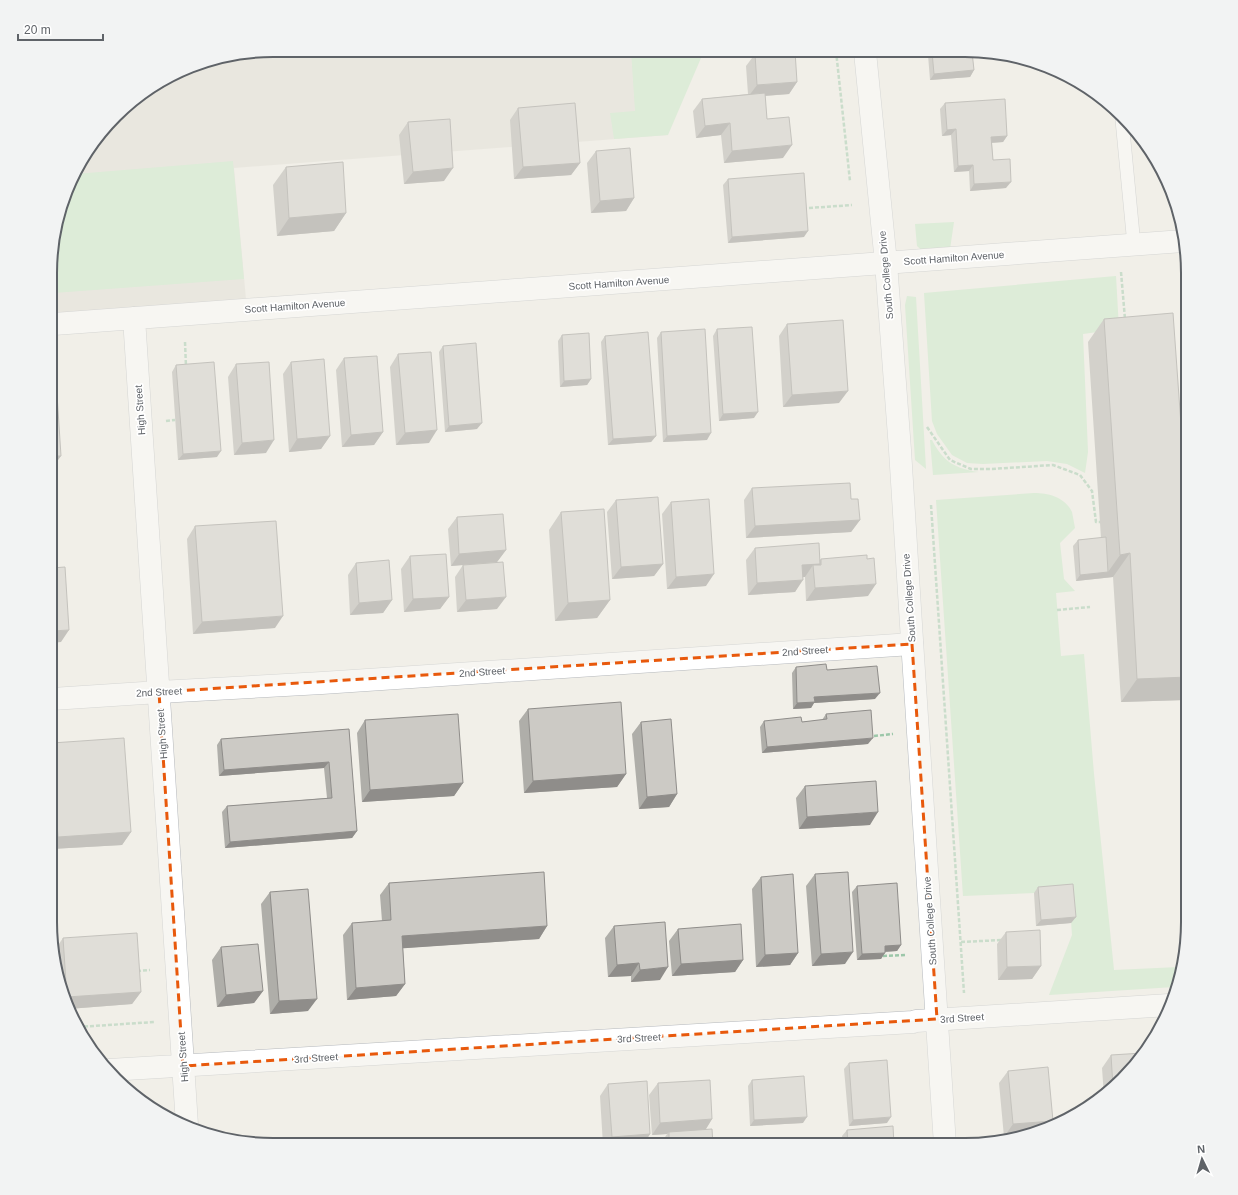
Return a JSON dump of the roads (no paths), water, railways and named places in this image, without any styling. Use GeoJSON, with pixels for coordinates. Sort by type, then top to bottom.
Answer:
{"type":"FeatureCollection","features":[{"type":"Feature","properties":{"kind":"street","name":"South College Drive"},"geometry":{"type":"LineString","coordinates":[[866,57],[886,263],[900,450],[945,1138]]}},
{"type":"Feature","properties":{"kind":"street","name":"Scott Hamilton Avenue"},"geometry":{"type":"LineString","coordinates":[[57,324],[1178,241]]}},
{"type":"Feature","properties":{"kind":"street","name":"High Street"},"geometry":{"type":"LineString","coordinates":[[134,318],[187,1120]]}},
{"type":"Feature","properties":{"kind":"street","name":"2nd Street"},"geometry":{"type":"LineString","coordinates":[[57,699],[322,683],[912,644]]}},
{"type":"Feature","properties":{"kind":"street","name":"3rd Street"},"geometry":{"type":"LineString","coordinates":[[116,1070],[1165,1005]]}},
{"type":"Feature","properties":{"kind":"lane"},"geometry":{"type":"LineString","coordinates":[[1123,126],[1134,245]]}}]}
